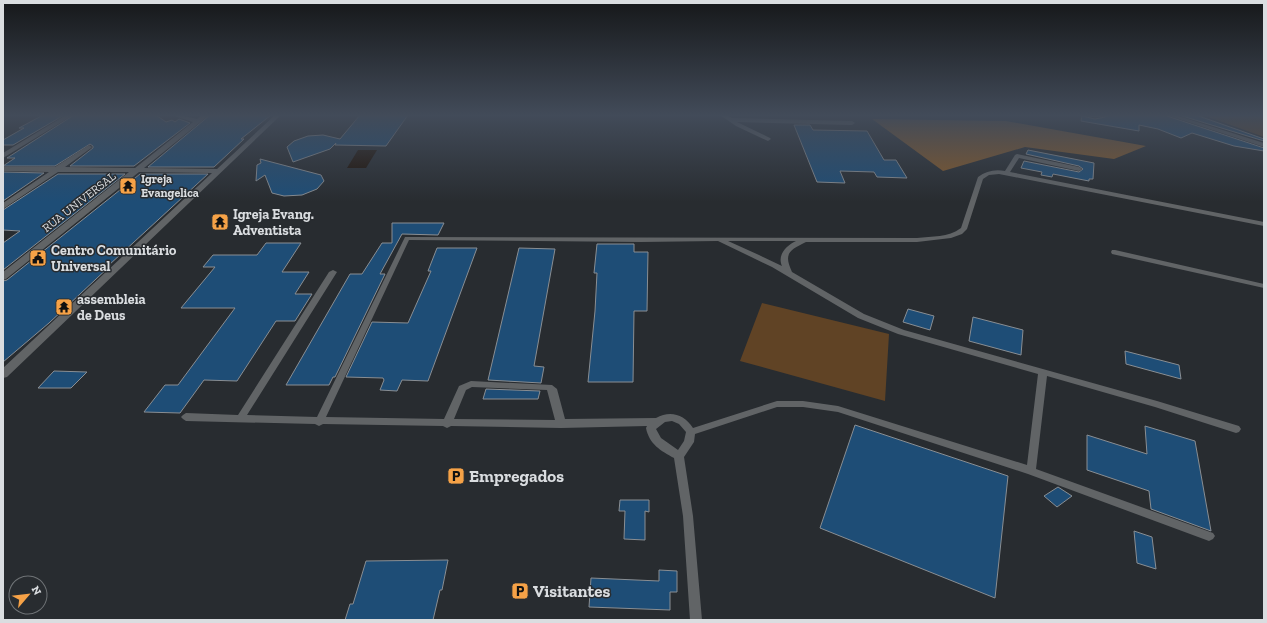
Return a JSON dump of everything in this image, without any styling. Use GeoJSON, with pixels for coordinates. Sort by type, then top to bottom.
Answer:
{"type":"FeatureCollection","features":[{"type":"Feature","properties":{"kind":"street"},"geometry":{"type":"LineString","coordinates":[[3,156],[22,144]]}},
{"type":"Feature","properties":{"kind":"street","name":"RUA UNIVERSAL"},"geometry":{"type":"LineString","coordinates":[[3,277],[169,144]]}},
{"type":"Feature","properties":{"kind":"street"},"geometry":{"type":"LineString","coordinates":[[3,374],[246,144]]}},
{"type":"Feature","properties":{"kind":"street"},"geometry":{"type":"LineString","coordinates":[[3,207],[89,147]]}},
{"type":"Feature","properties":{"kind":"street"},"geometry":{"type":"LineString","coordinates":[[3,169],[217,171]]}},
{"type":"Feature","properties":{"kind":"lane"},"geometry":{"type":"LineString","coordinates":[[1007,173],[1017,156],[1079,169]]}},
{"type":"Feature","properties":{"kind":"lane"},"geometry":{"type":"LineString","coordinates":[[319,422],[407,238],[641,244],[715,239],[917,240],[958,235],[964,229],[980,178],[987,173],[999,172],[1264,224]]}},
{"type":"Feature","properties":{"kind":"lane"},"geometry":{"type":"LineString","coordinates":[[715,239],[736,246],[789,274],[863,317],[901,332],[1044,372],[1236,429]]}},
{"type":"Feature","properties":{"kind":"lane"},"geometry":{"type":"LineString","coordinates":[[789,274],[784,263],[785,254],[792,246],[806,239]]}},
{"type":"Feature","properties":{"kind":"lane"},"geometry":{"type":"LineString","coordinates":[[1115,252],[1264,286]]}},
{"type":"Feature","properties":{"kind":"lane"},"geometry":{"type":"LineString","coordinates":[[240,419],[333,272]]}},
{"type":"Feature","properties":{"kind":"lane"},"geometry":{"type":"LineString","coordinates":[[1031,471],[1044,372]]}},
{"type":"Feature","properties":{"kind":"lane"},"geometry":{"type":"LineString","coordinates":[[447,424],[462,388],[471,384],[549,387],[552,389],[561,424]]}},
{"type":"Feature","properties":{"kind":"lane"},"geometry":{"type":"LineString","coordinates":[[691,432],[776,404],[803,404],[838,409],[1031,471],[1209,536]]}},
{"type":"Feature","properties":{"kind":"lane"},"geometry":{"type":"LineString","coordinates":[[186,417],[319,422],[447,424],[656,422],[665,418],[678,418],[687,423],[691,432],[689,442],[678,456]]}},
{"type":"Feature","properties":{"kind":"lane"},"geometry":{"type":"LineString","coordinates":[[656,422],[651,428],[651,435],[658,442],[678,456],[688,516],[696,620]]}},
{"type":"Feature","properties":{"kind":"shaded area"},"geometry":{"type":"Polygon","coordinates":[[[906,144],[1135,144],[1146,146],[1114,159],[1025,147],[943,171],[906,144]]]}},
{"type":"Feature","properties":{"kind":"shaded area"},"geometry":{"type":"Polygon","coordinates":[[[358,150],[377,150],[366,168],[347,168],[358,150]]]}},
{"type":"Feature","properties":{"kind":"shaded area"},"geometry":{"type":"Polygon","coordinates":[[[762,303],[889,334],[885,401],[740,361],[762,303]]]}},
{"type":"Feature","properties":{"kind":"building"},"geometry":{"type":"Polygon","coordinates":[[[29,144],[90,144],[55,166],[3,166],[15,158],[7,158],[29,144]]]}},
{"type":"Feature","properties":{"kind":"building"},"geometry":{"type":"Polygon","coordinates":[[[90,144],[163,144],[134,166],[70,166],[93,148],[90,144]]]}},
{"type":"Feature","properties":{"kind":"building"},"geometry":{"type":"Polygon","coordinates":[[[175,144],[239,144],[214,167],[148,167],[175,144]]]}},
{"type":"Feature","properties":{"kind":"building"},"geometry":{"type":"Polygon","coordinates":[[[290,144],[335,144],[330,149],[293,162],[287,147],[290,144]]]}},
{"type":"Feature","properties":{"kind":"building"},"geometry":{"type":"Polygon","coordinates":[[[335,144],[387,144],[386,146],[335,144]]]}},
{"type":"Feature","properties":{"kind":"building"},"geometry":{"type":"Polygon","coordinates":[[[802,144],[875,144],[884,160],[896,160],[907,178],[877,177],[874,172],[840,171],[845,183],[817,182],[802,144]]]}},
{"type":"Feature","properties":{"kind":"building"},"geometry":{"type":"Polygon","coordinates":[[[1228,144],[1252,144],[1264,148],[1264,151],[1228,144]]]}},
{"type":"Feature","properties":{"kind":"building"},"geometry":{"type":"Polygon","coordinates":[[[1028,150],[1094,163],[1093,179],[1089,179],[1089,181],[1053,174],[1052,177],[1041,175],[1042,172],[1021,168],[1024,161],[1079,172],[1083,169],[1079,166],[1026,154],[1028,150]]]}},
{"type":"Feature","properties":{"kind":"building"},"geometry":{"type":"Polygon","coordinates":[[[260,159],[321,175],[324,181],[317,189],[302,195],[284,196],[272,193],[265,175],[256,181],[257,165],[261,163],[260,159]]]}},
{"type":"Feature","properties":{"kind":"building"},"geometry":{"type":"Polygon","coordinates":[[[3,172],[44,173],[3,201],[3,172]]]}},
{"type":"Feature","properties":{"kind":"building"},"geometry":{"type":"Polygon","coordinates":[[[58,174],[125,174],[3,270],[3,243],[20,231],[3,230],[3,210],[58,174]]]}},
{"type":"Feature","properties":{"kind":"building"},"geometry":{"type":"Polygon","coordinates":[[[140,174],[208,174],[109,265],[111,265],[49,323],[3,362],[3,281],[7,280],[140,174]]]}},
{"type":"Feature","properties":{"kind":"building"},"geometry":{"type":"Polygon","coordinates":[[[392,223],[444,223],[438,235],[402,234],[380,274],[385,274],[335,377],[333,377],[329,385],[286,385],[350,274],[362,274],[382,243],[392,243],[392,223]]]}},
{"type":"Feature","properties":{"kind":"building"},"geometry":{"type":"Polygon","coordinates":[[[266,243],[301,243],[282,272],[309,272],[295,294],[312,294],[295,321],[276,321],[237,381],[204,380],[180,413],[144,412],[165,385],[178,385],[235,308],[181,308],[215,267],[203,267],[213,255],[257,255],[266,243]]]}},
{"type":"Feature","properties":{"kind":"building"},"geometry":{"type":"Polygon","coordinates":[[[597,244],[634,244],[634,252],[648,252],[647,311],[634,311],[633,382],[588,382],[595,311],[597,273],[594,273],[597,244]]]}},
{"type":"Feature","properties":{"kind":"building"},"geometry":{"type":"Polygon","coordinates":[[[437,248],[477,248],[428,381],[402,380],[397,391],[380,390],[384,380],[383,378],[346,377],[372,322],[408,323],[431,271],[428,271],[437,248]]]}},
{"type":"Feature","properties":{"kind":"building"},"geometry":{"type":"Polygon","coordinates":[[[519,248],[555,249],[534,366],[544,367],[541,383],[488,380],[519,248]]]}},
{"type":"Feature","properties":{"kind":"building"},"geometry":{"type":"Polygon","coordinates":[[[908,309],[934,316],[930,330],[903,322],[908,309]]]}},
{"type":"Feature","properties":{"kind":"building"},"geometry":{"type":"Polygon","coordinates":[[[973,317],[1023,330],[1021,355],[969,341],[973,317]]]}},
{"type":"Feature","properties":{"kind":"building"},"geometry":{"type":"Polygon","coordinates":[[[1125,351],[1179,365],[1181,379],[1126,364],[1125,351]]]}},
{"type":"Feature","properties":{"kind":"building"},"geometry":{"type":"Polygon","coordinates":[[[54,371],[87,372],[71,388],[38,388],[54,371]]]}},
{"type":"Feature","properties":{"kind":"building"},"geometry":{"type":"Polygon","coordinates":[[[486,389],[540,391],[538,399],[483,399],[486,389]]]}},
{"type":"Feature","properties":{"kind":"building"},"geometry":{"type":"Polygon","coordinates":[[[855,425],[1008,476],[995,598],[820,528],[855,425]]]}},
{"type":"Feature","properties":{"kind":"building"},"geometry":{"type":"Polygon","coordinates":[[[1145,426],[1195,441],[1211,531],[1151,509],[1149,491],[1087,470],[1087,435],[1147,454],[1145,426]]]}},
{"type":"Feature","properties":{"kind":"building"},"geometry":{"type":"Polygon","coordinates":[[[1058,487],[1072,496],[1057,507],[1044,496],[1058,487]]]}},
{"type":"Feature","properties":{"kind":"building"},"geometry":{"type":"Polygon","coordinates":[[[620,500],[649,500],[649,512],[645,511],[645,540],[624,539],[625,511],[619,511],[620,500]]]}},
{"type":"Feature","properties":{"kind":"building"},"geometry":{"type":"Polygon","coordinates":[[[1134,531],[1152,537],[1156,569],[1137,563],[1134,531]]]}},
{"type":"Feature","properties":{"kind":"building"},"geometry":{"type":"Polygon","coordinates":[[[448,560],[442,590],[440,590],[433,620],[345,620],[350,604],[353,604],[366,561],[448,560]]]}},
{"type":"Feature","properties":{"kind":"building"},"geometry":{"type":"Polygon","coordinates":[[[659,570],[677,571],[677,592],[670,592],[670,610],[589,607],[591,578],[659,581],[659,570]]]}},
{"type":"Feature","properties":{"kind":"place","name":"Igreja Evangelica"},"geometry":{"type":"Point","coordinates":[128,186]}},
{"type":"Feature","properties":{"kind":"place","name":"Igreja Evang. Adventista"},"geometry":{"type":"Point","coordinates":[220,222]}},
{"type":"Feature","properties":{"kind":"place","name":"Centro Comunitário Universal"},"geometry":{"type":"Point","coordinates":[38,258]}},
{"type":"Feature","properties":{"kind":"place","name":"assembleia de Deus"},"geometry":{"type":"Point","coordinates":[64,307]}},
{"type":"Feature","properties":{"kind":"place","name":"Empregados"},"geometry":{"type":"Point","coordinates":[456,476]}},
{"type":"Feature","properties":{"kind":"place","name":"Visitantes"},"geometry":{"type":"Point","coordinates":[520,591]}}]}
